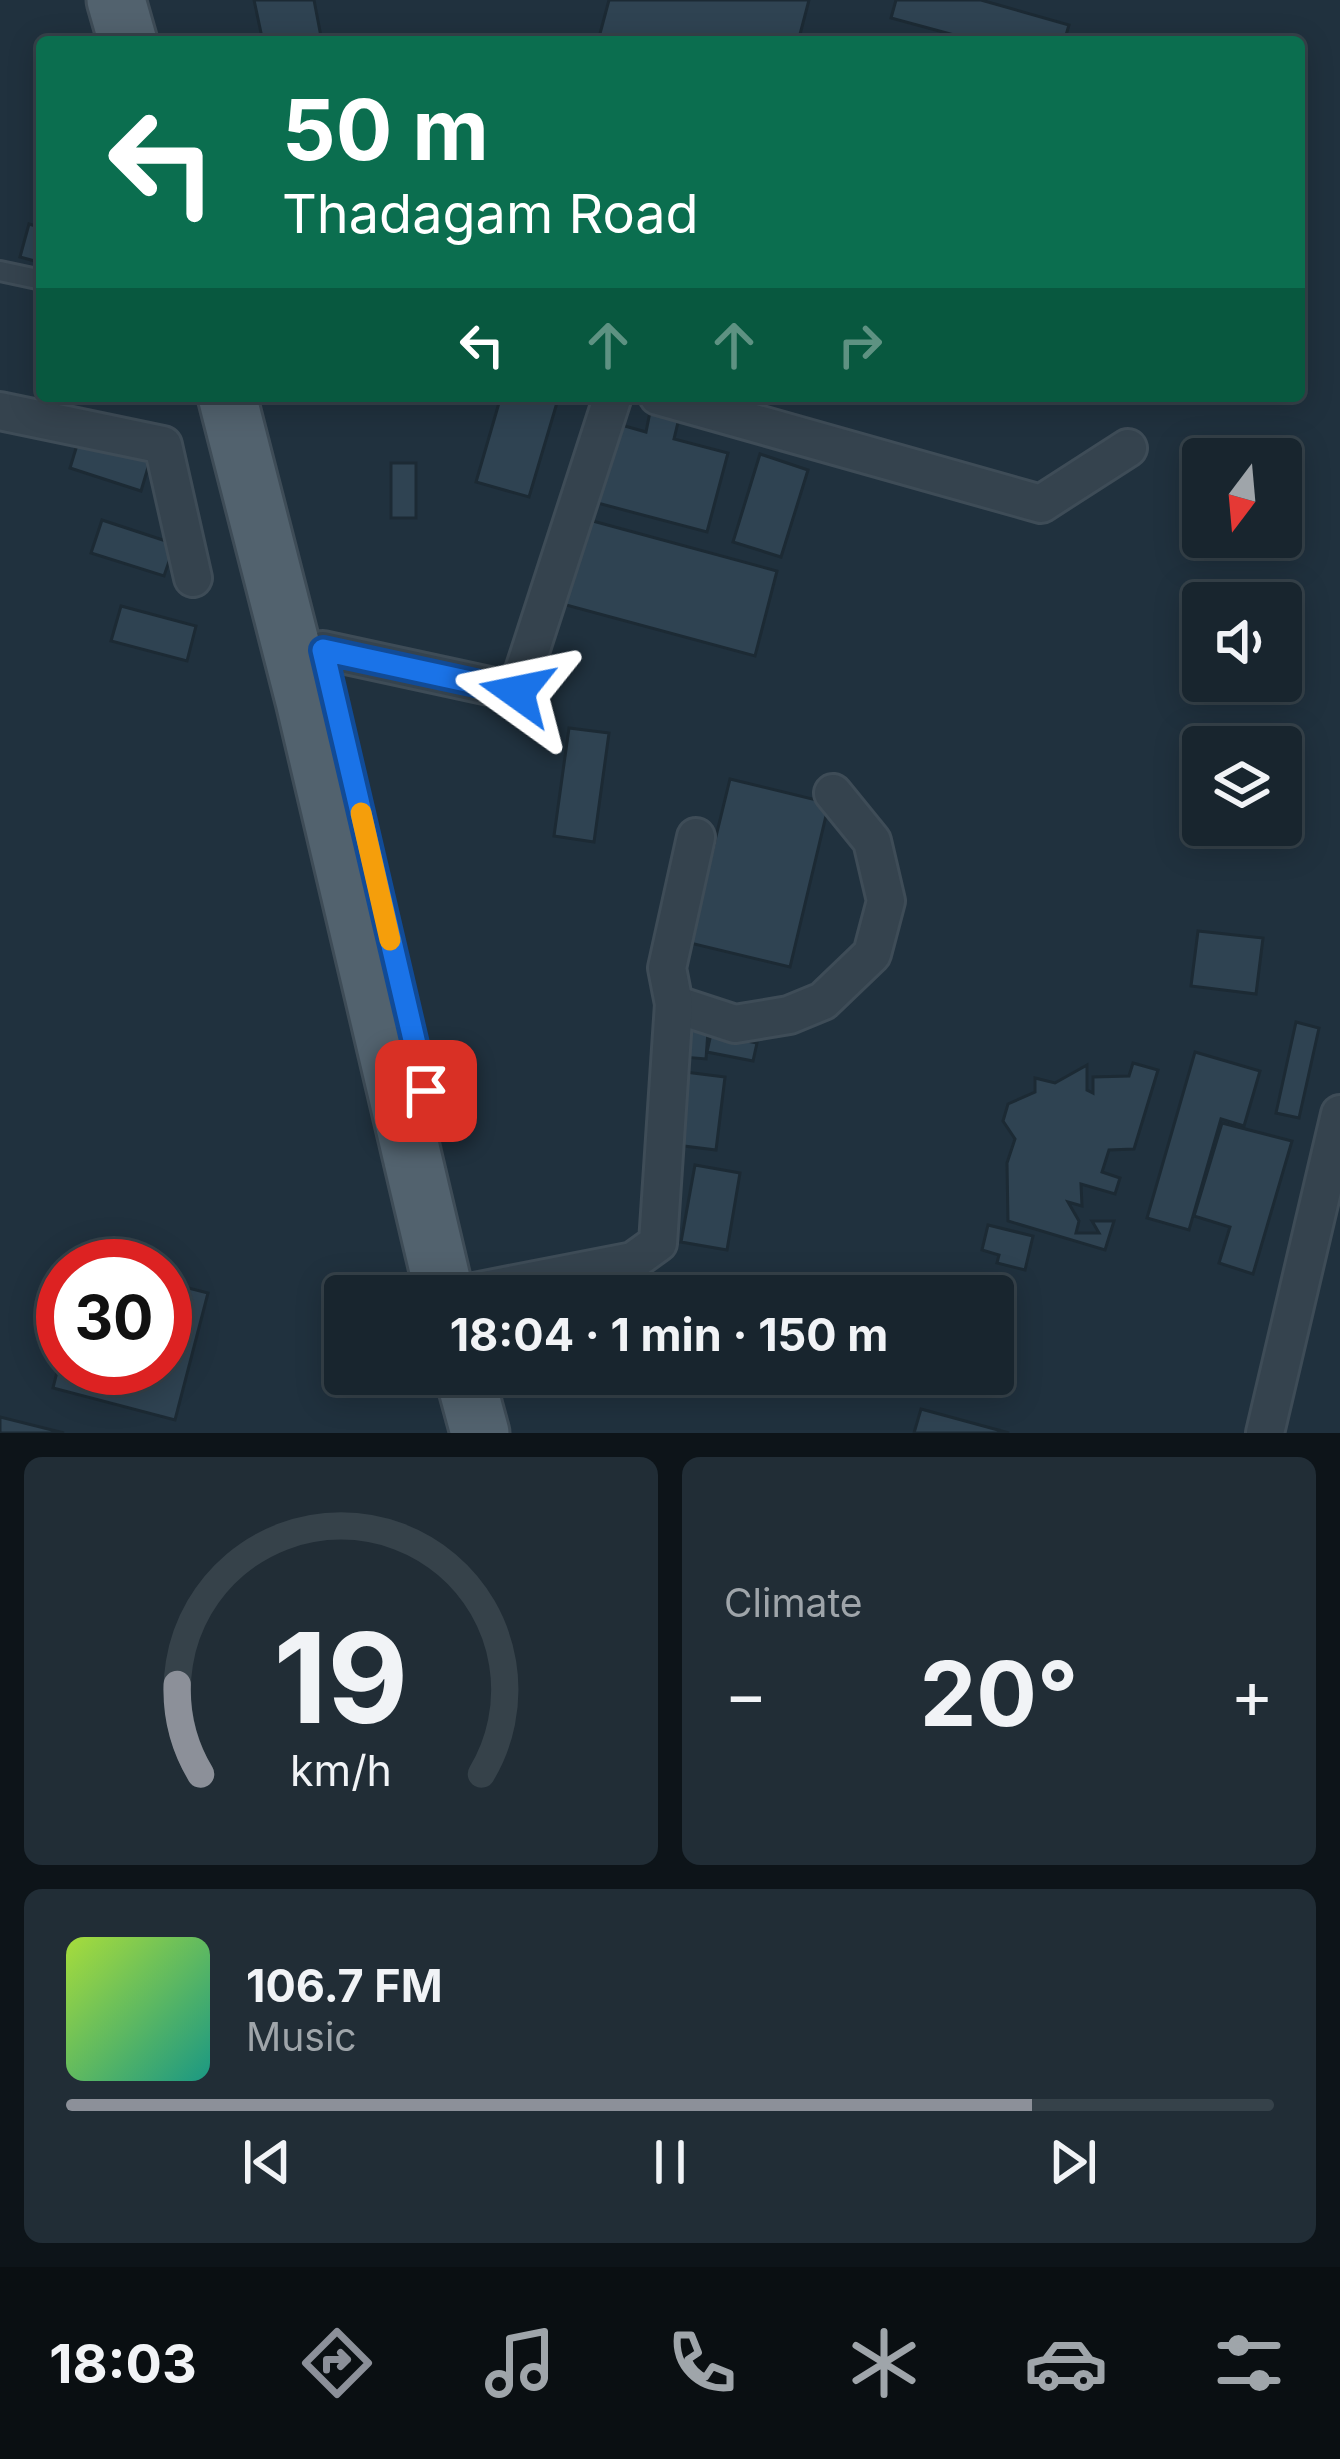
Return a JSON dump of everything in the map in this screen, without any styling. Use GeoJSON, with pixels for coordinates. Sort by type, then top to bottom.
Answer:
{"type":"FeatureCollection","features":[{"type":"Feature","properties":{"kind":"main road"},"geometry":{"type":"LineString","coordinates":[[116,0],[126,36]]}},
{"type":"Feature","properties":{"kind":"main road"},"geometry":{"type":"LineString","coordinates":[[147,0],[157,36]]}},
{"type":"Feature","properties":{"kind":"main road"},"geometry":{"type":"LineString","coordinates":[[229,402],[459,1275]]}},
{"type":"Feature","properties":{"kind":"main road"},"geometry":{"type":"LineString","coordinates":[[262,402],[323,650],[460,1275]]}},
{"type":"Feature","properties":{"kind":"main road"},"geometry":{"type":"LineString","coordinates":[[470,1395],[480,1433]]}},
{"type":"Feature","properties":{"kind":"main road"},"geometry":{"type":"LineString","coordinates":[[499,1395],[508,1433]]}},
{"type":"Feature","properties":{"kind":"street"},"geometry":{"type":"LineString","coordinates":[[323,650],[517,692],[611,402]]}},
{"type":"Feature","properties":{"kind":"street"},"geometry":{"type":"LineString","coordinates":[[679,402],[1041,505],[1128,448]]}},
{"type":"Feature","properties":{"kind":"street"},"geometry":{"type":"LineString","coordinates":[[0,411],[163,445],[193,578]]}},
{"type":"Feature","properties":{"kind":"street"},"geometry":{"type":"LineString","coordinates":[[674,1004],[735,1024],[789,1015],[824,1001],[872,954],[886,901],[877,861],[872,841],[833,793]]}},
{"type":"Feature","properties":{"kind":"street"},"geometry":{"type":"LineString","coordinates":[[563,1275],[633,1261],[658,1243],[674,1004],[667,968],[696,837]]}},
{"type":"Feature","properties":{"kind":"street"},"geometry":{"type":"LineString","coordinates":[[1265,1433],[1340,1114]]}},
{"type":"Feature","properties":{"kind":"lane"},"geometry":{"type":"LineString","coordinates":[[0,271],[36,279]]}},
{"type":"Feature","properties":{"kind":"building"},"geometry":{"type":"Polygon","coordinates":[[[254,0],[314,0],[321,36],[262,36],[254,0]]]}},
{"type":"Feature","properties":{"kind":"building"},"geometry":{"type":"Polygon","coordinates":[[[609,0],[809,0],[800,36],[599,36],[609,0]]]}},
{"type":"Feature","properties":{"kind":"building"},"geometry":{"type":"Polygon","coordinates":[[[896,0],[981,0],[1069,25],[1066,36],[958,36],[891,18],[896,0]]]}},
{"type":"Feature","properties":{"kind":"building"},"geometry":{"type":"Polygon","coordinates":[[[29,224],[36,226],[36,261],[20,257],[29,224]]]}},
{"type":"Feature","properties":{"kind":"building"},"geometry":{"type":"Polygon","coordinates":[[[499,402],[557,402],[529,497],[476,482],[499,402]]]}},
{"type":"Feature","properties":{"kind":"building"},"geometry":{"type":"Polygon","coordinates":[[[651,407],[680,414],[674,439],[728,453],[707,532],[590,501],[611,422],[646,432],[651,407]]]}},
{"type":"Feature","properties":{"kind":"building"},"geometry":{"type":"Polygon","coordinates":[[[81,432],[152,454],[141,491],[70,468],[81,432]]]}},
{"type":"Feature","properties":{"kind":"building"},"geometry":{"type":"Polygon","coordinates":[[[760,454],[808,470],[781,557],[733,542],[760,454]]]}},
{"type":"Feature","properties":{"kind":"building"},"geometry":{"type":"Polygon","coordinates":[[[391,463],[416,463],[416,518],[391,518],[391,463]]]}},
{"type":"Feature","properties":{"kind":"building"},"geometry":{"type":"Polygon","coordinates":[[[578,517],[777,571],[755,656],[555,602],[578,517]]]}},
{"type":"Feature","properties":{"kind":"building"},"geometry":{"type":"Polygon","coordinates":[[[102,520],[175,544],[164,576],[91,553],[102,520]]]}},
{"type":"Feature","properties":{"kind":"building"},"geometry":{"type":"Polygon","coordinates":[[[121,606],[196,626],[187,661],[111,641],[121,606]]]}},
{"type":"Feature","properties":{"kind":"building"},"geometry":{"type":"Polygon","coordinates":[[[569,728],[609,733],[594,842],[554,836],[569,728]]]}},
{"type":"Feature","properties":{"kind":"building"},"geometry":{"type":"Polygon","coordinates":[[[730,779],[829,803],[790,967],[690,943],[730,779]]]}},
{"type":"Feature","properties":{"kind":"building"},"geometry":{"type":"Polygon","coordinates":[[[1198,931],[1263,938],[1256,994],[1191,986],[1198,931]]]}},
{"type":"Feature","properties":{"kind":"building"},"geometry":{"type":"Polygon","coordinates":[[[1296,1022],[1319,1028],[1299,1118],[1276,1113],[1296,1022]]]}},
{"type":"Feature","properties":{"kind":"building"},"geometry":{"type":"Polygon","coordinates":[[[684,1030],[708,1031],[706,1059],[682,1057],[684,1030]]]}},
{"type":"Feature","properties":{"kind":"building"},"geometry":{"type":"Polygon","coordinates":[[[711,1034],[757,1043],[753,1061],[707,1052],[711,1034]]]}},
{"type":"Feature","properties":{"kind":"building"},"geometry":{"type":"Polygon","coordinates":[[[1195,1052],[1260,1071],[1244,1126],[1221,1119],[1189,1230],[1147,1218],[1195,1052]]]}},
{"type":"Feature","properties":{"kind":"building"},"geometry":{"type":"Polygon","coordinates":[[[1133,1063],[1158,1070],[1134,1149],[1109,1150],[1102,1172],[1120,1178],[1115,1194],[1081,1184],[1082,1206],[1068,1202],[1079,1221],[1076,1233],[1099,1233],[1092,1221],[1114,1221],[1105,1250],[1008,1221],[1007,1163],[1015,1139],[1003,1121],[1008,1104],[1035,1092],[1035,1078],[1055,1083],[1087,1065],[1087,1090],[1093,1093],[1093,1077],[1129,1076],[1133,1063]]]}},
{"type":"Feature","properties":{"kind":"building"},"geometry":{"type":"Polygon","coordinates":[[[685,1072],[725,1077],[716,1150],[676,1145],[685,1072]]]}},
{"type":"Feature","properties":{"kind":"building"},"geometry":{"type":"Polygon","coordinates":[[[1222,1123],[1292,1141],[1253,1274],[1219,1263],[1230,1227],[1194,1216],[1222,1123]]]}},
{"type":"Feature","properties":{"kind":"building"},"geometry":{"type":"Polygon","coordinates":[[[695,1165],[740,1173],[727,1250],[681,1242],[695,1165]]]}},
{"type":"Feature","properties":{"kind":"building"},"geometry":{"type":"Polygon","coordinates":[[[988,1225],[1033,1236],[1025,1270],[997,1263],[999,1255],[982,1250],[988,1225]]]}},
{"type":"Feature","properties":{"kind":"building"},"geometry":{"type":"Polygon","coordinates":[[[192,1289],[208,1293],[192,1355],[192,1289]]]}},
{"type":"Feature","properties":{"kind":"building"},"geometry":{"type":"Polygon","coordinates":[[[80,1395],[181,1395],[175,1420],[80,1395]]]}},
{"type":"Feature","properties":{"kind":"building"},"geometry":{"type":"Polygon","coordinates":[[[921,1409],[1009,1433],[914,1433],[921,1409]]]}},
{"type":"Feature","properties":{"kind":"building"},"geometry":{"type":"Polygon","coordinates":[[[0,1417],[64,1433],[0,1433],[0,1417]]]}},
{"type":"Feature","properties":{"kind":"slow traffic"},"geometry":{"type":"LineString","coordinates":[[361,813],[390,940]]}},
{"type":"Feature","properties":{"kind":"route"},"geometry":{"type":"LineString","coordinates":[[426,1091],[323,650],[517,692]]}}]}
